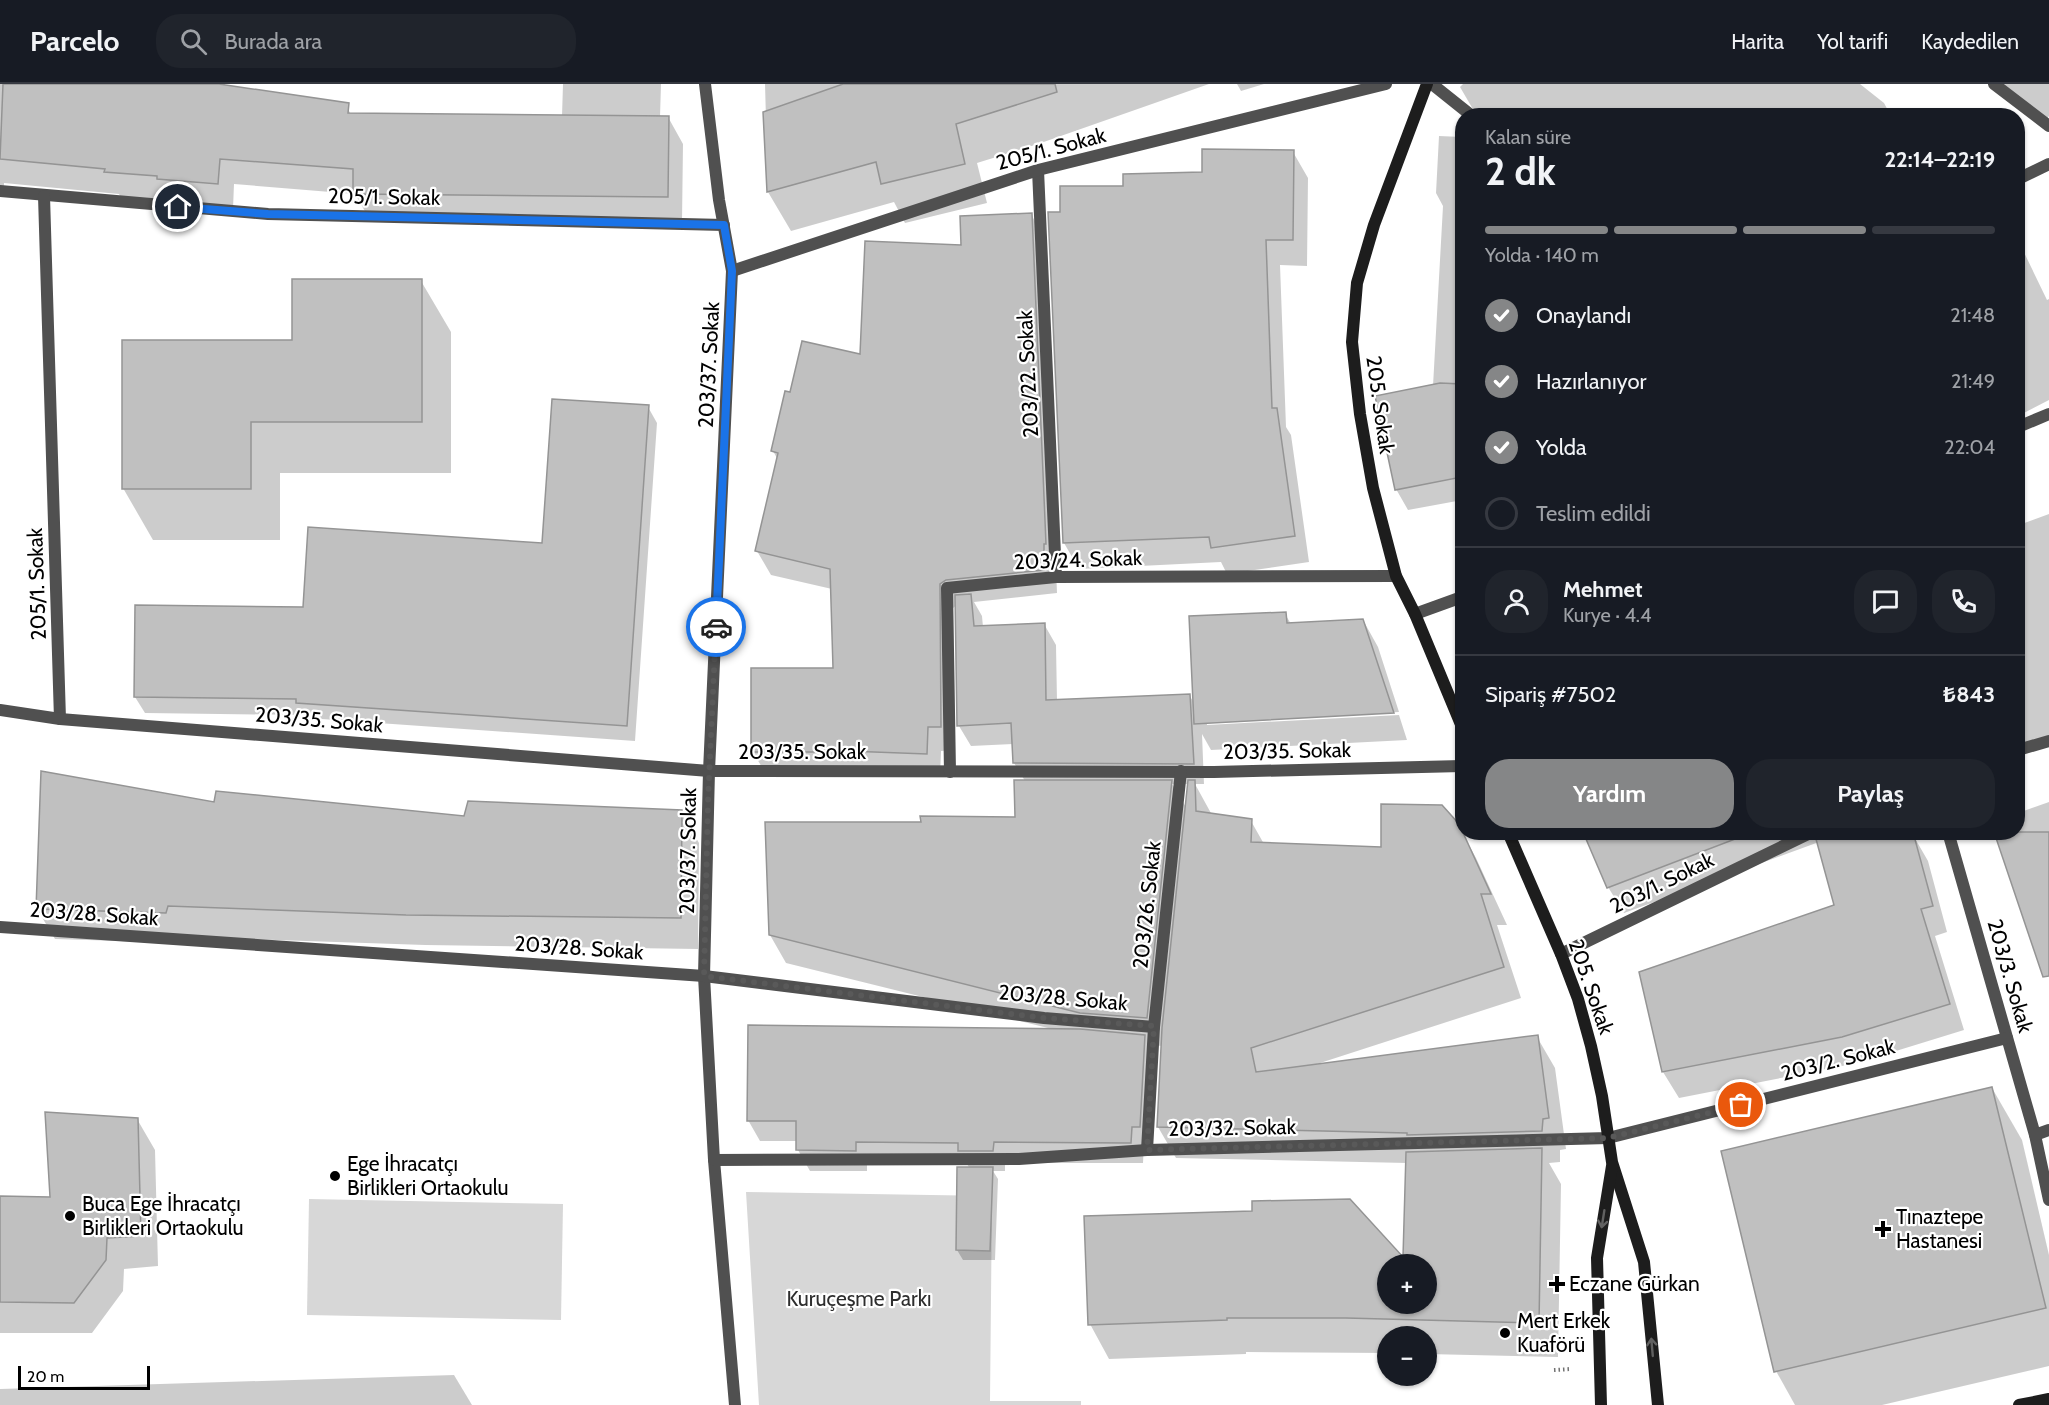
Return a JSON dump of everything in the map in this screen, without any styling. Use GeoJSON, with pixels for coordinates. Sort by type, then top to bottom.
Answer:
{"type":"FeatureCollection","features":[{"type":"Feature","properties":{"kind":"main road","name":"205. Sokak"},"geometry":{"type":"LineString","coordinates":[[1429,84],[1374,225],[1357,283],[1352,342],[1360,414],[1373,488],[1396,576],[1415,614],[1455,710]]}},
{"type":"Feature","properties":{"kind":"main road","name":"205. Sokak"},"geometry":{"type":"LineString","coordinates":[[1511,840],[1561,954],[1578,999],[1591,1046],[1602,1096],[1612,1162],[1644,1262],[1658,1405]]}},
{"type":"Feature","properties":{"kind":"main road","name":"205. Sokak"},"geometry":{"type":"LineString","coordinates":[[1601,1405],[1597,1258],[1612,1162]]}},
{"type":"Feature","properties":{"kind":"main road"},"geometry":{"type":"LineString","coordinates":[[2019,1405],[2049,1399]]}},
{"type":"Feature","properties":{"kind":"street","name":"203/37. Sokak"},"geometry":{"type":"LineString","coordinates":[[705,84],[732,271],[709,771],[704,976],[714,1160],[735,1405]]}},
{"type":"Feature","properties":{"kind":"street","name":"205/1. Sokak"},"geometry":{"type":"LineString","coordinates":[[732,271],[1038,170],[1386,84]]}},
{"type":"Feature","properties":{"kind":"street"},"geometry":{"type":"LineString","coordinates":[[1429,84],[1461,108]]}},
{"type":"Feature","properties":{"kind":"street"},"geometry":{"type":"LineString","coordinates":[[1994,84],[2049,126]]}},
{"type":"Feature","properties":{"kind":"street"},"geometry":{"type":"LineString","coordinates":[[2025,176],[2049,164]]}},
{"type":"Feature","properties":{"kind":"street","name":"203/22. Sokak"},"geometry":{"type":"LineString","coordinates":[[1038,170],[1056,577]]}},
{"type":"Feature","properties":{"kind":"street","name":"205/1. Sokak"},"geometry":{"type":"LineString","coordinates":[[0,191],[268,214],[724,225]]}},
{"type":"Feature","properties":{"kind":"street","name":"205/1. Sokak"},"geometry":{"type":"LineString","coordinates":[[44,196],[60,718]]}},
{"type":"Feature","properties":{"kind":"street"},"geometry":{"type":"LineString","coordinates":[[2025,424],[2049,414]]}},
{"type":"Feature","properties":{"kind":"street","name":"203/24. Sokak"},"geometry":{"type":"LineString","coordinates":[[950,772],[947,588],[1056,577],[1396,576]]}},
{"type":"Feature","properties":{"kind":"street"},"geometry":{"type":"LineString","coordinates":[[1415,614],[1455,600]]}},
{"type":"Feature","properties":{"kind":"street","name":"203/35. Sokak"},"geometry":{"type":"LineString","coordinates":[[0,710],[60,718],[709,771],[1181,771],[1455,766]]}},
{"type":"Feature","properties":{"kind":"street"},"geometry":{"type":"LineString","coordinates":[[2025,748],[2049,741]]}},
{"type":"Feature","properties":{"kind":"street","name":"203/26. Sokak"},"geometry":{"type":"LineString","coordinates":[[1147,1150],[1154,1026],[1181,771]]}},
{"type":"Feature","properties":{"kind":"street","name":"203/1. Sokak"},"geometry":{"type":"LineString","coordinates":[[1561,954],[1796,840]]}},
{"type":"Feature","properties":{"kind":"street","name":"203/3. Sokak"},"geometry":{"type":"LineString","coordinates":[[1950,840],[2035,1135],[2049,1200]]}},
{"type":"Feature","properties":{"kind":"street","name":"203/28. Sokak"},"geometry":{"type":"LineString","coordinates":[[0,927],[704,976],[1044,1018],[1154,1026]]}},
{"type":"Feature","properties":{"kind":"street","name":"203/2. Sokak"},"geometry":{"type":"LineString","coordinates":[[1608,1138],[2007,1038]]}},
{"type":"Feature","properties":{"kind":"street"},"geometry":{"type":"LineString","coordinates":[[2035,1135],[2049,1130]]}},
{"type":"Feature","properties":{"kind":"street","name":"203/32. Sokak"},"geometry":{"type":"LineString","coordinates":[[714,1160],[1019,1159],[1147,1150],[1608,1138]]}},
{"type":"Feature","properties":{"kind":"green space","name":"Kuruçeşme Parkı"},"geometry":{"type":"Polygon","coordinates":[[[746,1192],[992,1196],[990,1401],[1081,1401],[1081,1405],[759,1405],[746,1192]]]}},
{"type":"Feature","properties":{"kind":"green space"},"geometry":{"type":"Polygon","coordinates":[[[309,1199],[563,1204],[561,1320],[307,1315],[309,1199]]]}},
{"type":"Feature","properties":{"kind":"building"},"geometry":{"type":"Polygon","coordinates":[[[3,84],[219,84],[349,103],[348,113],[669,116],[668,197],[353,194],[353,169],[220,159],[218,184],[104,172],[105,169],[0,159],[3,84]]]}},
{"type":"Feature","properties":{"kind":"building"},"geometry":{"type":"Polygon","coordinates":[[[843,84],[1055,84],[1057,92],[956,124],[965,164],[881,184],[876,162],[767,192],[763,112],[843,84]]]}},
{"type":"Feature","properties":{"kind":"building"},"geometry":{"type":"Polygon","coordinates":[[[1202,149],[1294,150],[1293,240],[1266,240],[1272,408],[1277,408],[1295,536],[1211,548],[1209,537],[1063,543],[1048,212],[1060,212],[1060,186],[1123,186],[1123,174],[1202,172],[1202,149]]]}},
{"type":"Feature","properties":{"kind":"building"},"geometry":{"type":"Polygon","coordinates":[[[1032,213],[1046,544],[1044,544],[1044,570],[946,580],[940,584],[941,727],[928,727],[927,754],[821,750],[821,752],[751,752],[751,668],[833,668],[830,569],[755,551],[778,453],[771,451],[785,391],[790,392],[802,341],[860,354],[865,241],[961,245],[960,216],[1032,213]]]}},
{"type":"Feature","properties":{"kind":"building"},"geometry":{"type":"Polygon","coordinates":[[[292,279],[422,279],[422,422],[251,422],[251,489],[122,489],[122,340],[292,340],[292,279]]]}},
{"type":"Feature","properties":{"kind":"building"},"geometry":{"type":"Polygon","coordinates":[[[1440,383],[1455,384],[1455,478],[1395,490],[1375,396],[1440,383]]]}},
{"type":"Feature","properties":{"kind":"building"},"geometry":{"type":"Polygon","coordinates":[[[552,399],[649,405],[627,726],[296,703],[296,699],[134,697],[135,605],[303,607],[308,527],[542,543],[552,399]]]}},
{"type":"Feature","properties":{"kind":"building"},"geometry":{"type":"Polygon","coordinates":[[[971,594],[974,626],[1045,623],[1046,700],[1190,694],[1194,764],[1013,763],[1011,723],[957,726],[955,595],[971,594]]]}},
{"type":"Feature","properties":{"kind":"building"},"geometry":{"type":"Polygon","coordinates":[[[1286,612],[1287,623],[1363,619],[1394,713],[1194,724],[1189,616],[1286,612]]]}},
{"type":"Feature","properties":{"kind":"building"},"geometry":{"type":"Polygon","coordinates":[[[41,771],[214,802],[216,791],[464,816],[468,801],[682,810],[681,918],[406,915],[168,906],[166,913],[36,909],[41,771]]]}},
{"type":"Feature","properties":{"kind":"building"},"geometry":{"type":"Polygon","coordinates":[[[1014,780],[1172,780],[1147,1018],[1080,1013],[769,935],[765,822],[921,822],[920,816],[1015,817],[1014,780]]]}},
{"type":"Feature","properties":{"kind":"building"},"geometry":{"type":"Polygon","coordinates":[[[1188,780],[1195,780],[1196,811],[1252,819],[1251,842],[1381,847],[1381,804],[1442,805],[1455,820],[1455,840],[1466,840],[1491,894],[1481,894],[1504,967],[1251,1048],[1256,1072],[1538,1035],[1549,1118],[1543,1119],[1542,1131],[1407,1135],[1407,1133],[1157,1127],[1162,1028],[1188,780]]]}},
{"type":"Feature","properties":{"kind":"building"},"geometry":{"type":"Polygon","coordinates":[[[2025,832],[2049,832],[2049,976],[2043,977],[1997,840],[2025,840],[2025,832]]]}},
{"type":"Feature","properties":{"kind":"building"},"geometry":{"type":"Polygon","coordinates":[[[1586,840],[1733,840],[1607,888],[1586,840]]]}},
{"type":"Feature","properties":{"kind":"building"},"geometry":{"type":"Polygon","coordinates":[[[1816,840],[1915,840],[1933,906],[1921,909],[1950,1004],[1842,1037],[1662,1072],[1639,972],[1834,905],[1816,840]]]}},
{"type":"Feature","properties":{"kind":"building"},"geometry":{"type":"Polygon","coordinates":[[[748,1025],[1080,1029],[1145,1035],[1140,1127],[1132,1127],[1131,1143],[994,1142],[993,1151],[958,1151],[958,1143],[856,1142],[856,1151],[796,1150],[796,1121],[747,1121],[748,1025]]]}},
{"type":"Feature","properties":{"kind":"building","name":"Tınaztepe Hastanesi"},"geometry":{"type":"Polygon","coordinates":[[[1992,1087],[2046,1308],[1774,1372],[1721,1151],[1992,1087]]]}},
{"type":"Feature","properties":{"kind":"building","name":"Buca Ege İhracatçı Birlikleri Ortaokulu"},"geometry":{"type":"Polygon","coordinates":[[[45,1112],[138,1118],[141,1236],[107,1238],[106,1260],[74,1303],[0,1302],[0,1196],[50,1197],[45,1112]]]}},
{"type":"Feature","properties":{"kind":"building"},"geometry":{"type":"Polygon","coordinates":[[[1542,1148],[1539,1323],[1346,1318],[1227,1318],[1227,1320],[1088,1325],[1084,1216],[1252,1211],[1252,1201],[1350,1199],[1400,1254],[1377,1254],[1377,1314],[1437,1314],[1437,1254],[1403,1254],[1406,1152],[1542,1148]]]}},
{"type":"Feature","properties":{"kind":"building"},"geometry":{"type":"Polygon","coordinates":[[[957,1167],[993,1167],[990,1251],[956,1250],[957,1167]]]}},
{"type":"Feature","properties":{"kind":"way so far"},"geometry":{"type":"LineString","coordinates":[[716,627],[708,801],[704,976],[1044,1018],[1154,1026],[1147,1150],[1608,1138],[1741,1105]]}},
{"type":"Feature","properties":{"kind":"place","name":"Ege İhracatçı Birlikleri Ortaokulu"},"geometry":{"type":"Point","coordinates":[335,1176]}},
{"type":"Feature","properties":{"kind":"place","name":"Buca Ege İhracatçı Birlikleri Ortaokulu"},"geometry":{"type":"Point","coordinates":[70,1216]}},
{"type":"Feature","properties":{"kind":"place","name":"Tınaztepe Hastanesi"},"geometry":{"type":"Point","coordinates":[1883,1229]}},
{"type":"Feature","properties":{"kind":"place","name":"Eczane Gürkan"},"geometry":{"type":"Point","coordinates":[1557,1284]}},
{"type":"Feature","properties":{"kind":"place","name":"Mert Erkek Kuaförü"},"geometry":{"type":"Point","coordinates":[1505,1333]}},
{"type":"Feature","properties":{"kind":"route"},"geometry":{"type":"LineString","coordinates":[[178,207],[268,214],[724,225],[732,271],[716,627]]}}]}
